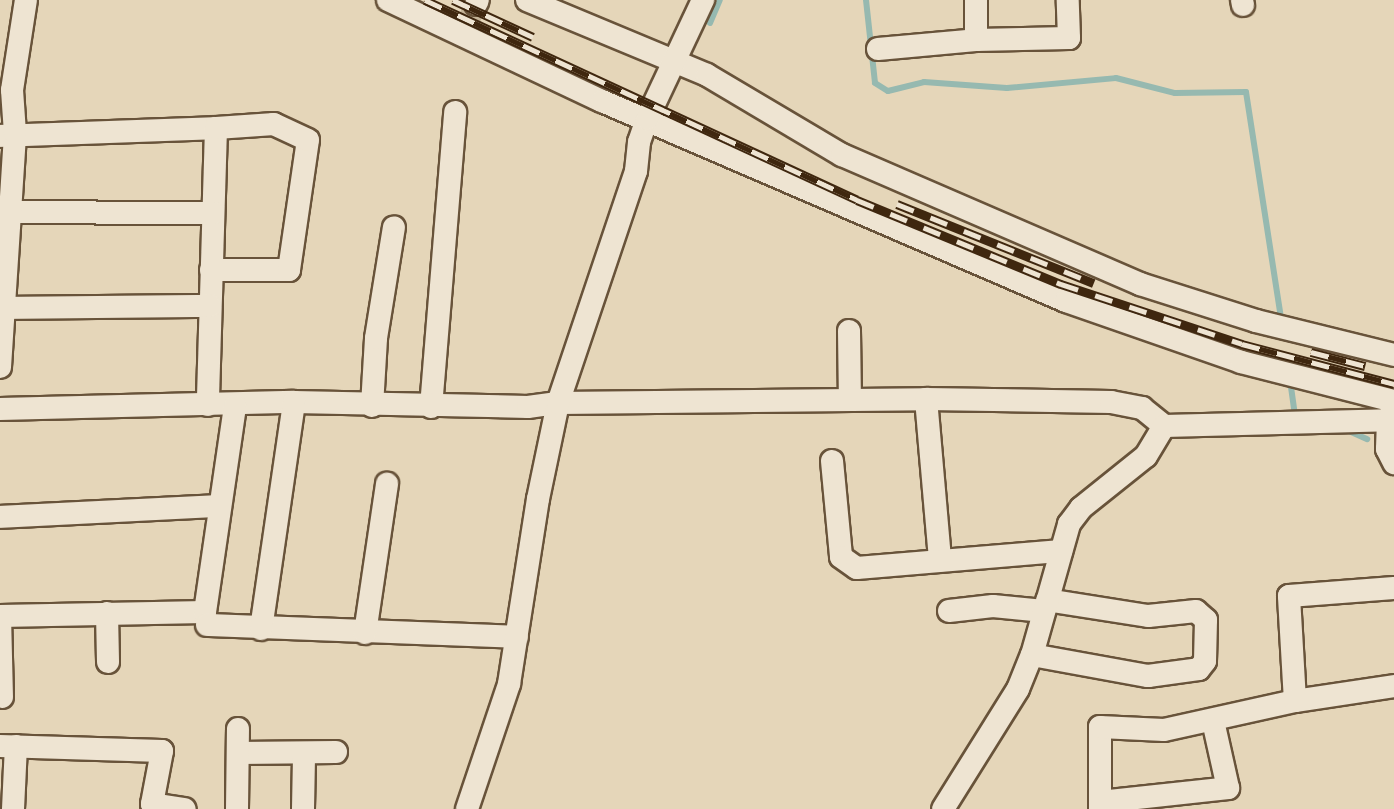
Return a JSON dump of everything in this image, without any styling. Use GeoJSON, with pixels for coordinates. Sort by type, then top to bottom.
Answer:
{"type":"FeatureCollection","features":[{"type":"Feature","properties":{"kind":"street"},"geometry":{"type":"LineString","coordinates":[[0,367],[5,308],[8,134],[26,0]]}},
{"type":"Feature","properties":{"kind":"street"},"geometry":{"type":"LineString","coordinates":[[388,0],[471,16],[647,119],[1066,301],[1392,410]]}},
{"type":"Feature","properties":{"kind":"street"},"geometry":{"type":"LineString","coordinates":[[527,0],[707,75],[842,155],[1140,284],[1256,321],[1394,355]]}},
{"type":"Feature","properties":{"kind":"street"},"geometry":{"type":"LineString","coordinates":[[467,809],[502,712],[538,499],[558,403],[636,171],[639,142],[647,119],[703,0]]}},
{"type":"Feature","properties":{"kind":"street"},"geometry":{"type":"LineString","coordinates":[[976,0],[976,40]]}},
{"type":"Feature","properties":{"kind":"street"},"geometry":{"type":"LineString","coordinates":[[878,49],[976,40],[1069,38],[1068,0]]}},
{"type":"Feature","properties":{"kind":"street"},"geometry":{"type":"LineString","coordinates":[[431,407],[455,112]]}},
{"type":"Feature","properties":{"kind":"street"},"geometry":{"type":"LineString","coordinates":[[8,134],[274,124],[308,140],[289,270],[211,270]]}},
{"type":"Feature","properties":{"kind":"street"},"geometry":{"type":"LineString","coordinates":[[208,405],[216,128]]}},
{"type":"Feature","properties":{"kind":"street"},"geometry":{"type":"LineString","coordinates":[[5,213],[213,213]]}},
{"type":"Feature","properties":{"kind":"street"},"geometry":{"type":"LineString","coordinates":[[372,406],[376,338],[394,227]]}},
{"type":"Feature","properties":{"kind":"street"},"geometry":{"type":"LineString","coordinates":[[5,308],[210,306]]}},
{"type":"Feature","properties":{"kind":"street"},"geometry":{"type":"LineString","coordinates":[[849,331],[850,400]]}},
{"type":"Feature","properties":{"kind":"street"},"geometry":{"type":"LineString","coordinates":[[0,409],[235,406],[294,402],[528,407],[558,403],[926,399],[1111,402],[1142,408],[1164,426],[1392,410]]}},
{"type":"Feature","properties":{"kind":"street"},"geometry":{"type":"LineString","coordinates":[[926,399],[940,560]]}},
{"type":"Feature","properties":{"kind":"street"},"geometry":{"type":"LineString","coordinates":[[261,629],[294,402]]}},
{"type":"Feature","properties":{"kind":"street"},"geometry":{"type":"LineString","coordinates":[[2,697],[0,616],[205,612],[235,406]]}},
{"type":"Feature","properties":{"kind":"street"},"geometry":{"type":"LineString","coordinates":[[1392,410],[1387,449],[1394,463]]}},
{"type":"Feature","properties":{"kind":"street"},"geometry":{"type":"LineString","coordinates":[[943,809],[1009,707],[1032,655],[1069,524],[1081,508],[1146,456],[1164,426]]}},
{"type":"Feature","properties":{"kind":"street"},"geometry":{"type":"LineString","coordinates":[[832,461],[841,557],[857,568],[1061,551]]}},
{"type":"Feature","properties":{"kind":"street"},"geometry":{"type":"LineString","coordinates":[[365,633],[387,484]]}},
{"type":"Feature","properties":{"kind":"street"},"geometry":{"type":"LineString","coordinates":[[0,517],[219,506]]}},
{"type":"Feature","properties":{"kind":"street"},"geometry":{"type":"LineString","coordinates":[[1295,701],[1289,596],[1394,588]]}},
{"type":"Feature","properties":{"kind":"street"},"geometry":{"type":"LineString","coordinates":[[949,611],[1046,605],[1148,616],[1196,611],[1206,620],[1205,661],[1199,669],[1148,676],[1032,655]]}},
{"type":"Feature","properties":{"kind":"street"},"geometry":{"type":"LineString","coordinates":[[107,613],[108,662]]}},
{"type":"Feature","properties":{"kind":"street"},"geometry":{"type":"LineString","coordinates":[[207,625],[517,637]]}},
{"type":"Feature","properties":{"kind":"street"},"geometry":{"type":"LineString","coordinates":[[1213,721],[1228,788],[1100,806],[1100,727],[1164,730],[1295,701],[1394,686]]}},
{"type":"Feature","properties":{"kind":"street"},"geometry":{"type":"LineString","coordinates":[[237,809],[238,729]]}},
{"type":"Feature","properties":{"kind":"street"},"geometry":{"type":"LineString","coordinates":[[13,809],[8,746],[162,751],[152,804],[185,809]]}},
{"type":"Feature","properties":{"kind":"street"},"geometry":{"type":"LineString","coordinates":[[238,753],[304,755],[336,752]]}},
{"type":"Feature","properties":{"kind":"street"},"geometry":{"type":"LineString","coordinates":[[303,809],[304,755]]}},
{"type":"Feature","properties":{"kind":"waterway"},"geometry":{"type":"LineString","coordinates":[[710,23],[720,0]]}},
{"type":"Feature","properties":{"kind":"waterway"},"geometry":{"type":"LineString","coordinates":[[866,0],[875,83],[888,91],[924,82],[1007,88],[1116,78],[1175,93],[1246,92],[1281,319]]}},
{"type":"Feature","properties":{"kind":"waterway"},"geometry":{"type":"LineString","coordinates":[[1291,387],[1295,416]]}},
{"type":"Feature","properties":{"kind":"waterway"},"geometry":{"type":"LineString","coordinates":[[1349,431],[1367,439]]}},
{"type":"Feature","properties":{"kind":"tunnel"},"geometry":{"type":"LineString","coordinates":[[467,24],[476,4]]}},
{"type":"Feature","properties":{"kind":"railway"},"geometry":{"type":"LineString","coordinates":[[425,0],[857,200],[1061,284],[1242,344],[1394,384]]}},
{"type":"Feature","properties":{"kind":"railway"},"geometry":{"type":"LineString","coordinates":[[453,0],[533,37]]}},
{"type":"Feature","properties":{"kind":"railway"},"geometry":{"type":"LineString","coordinates":[[897,204],[1094,283]]}},
{"type":"Feature","properties":{"kind":"railway"},"geometry":{"type":"LineString","coordinates":[[1311,352],[1365,366]]}}]}
